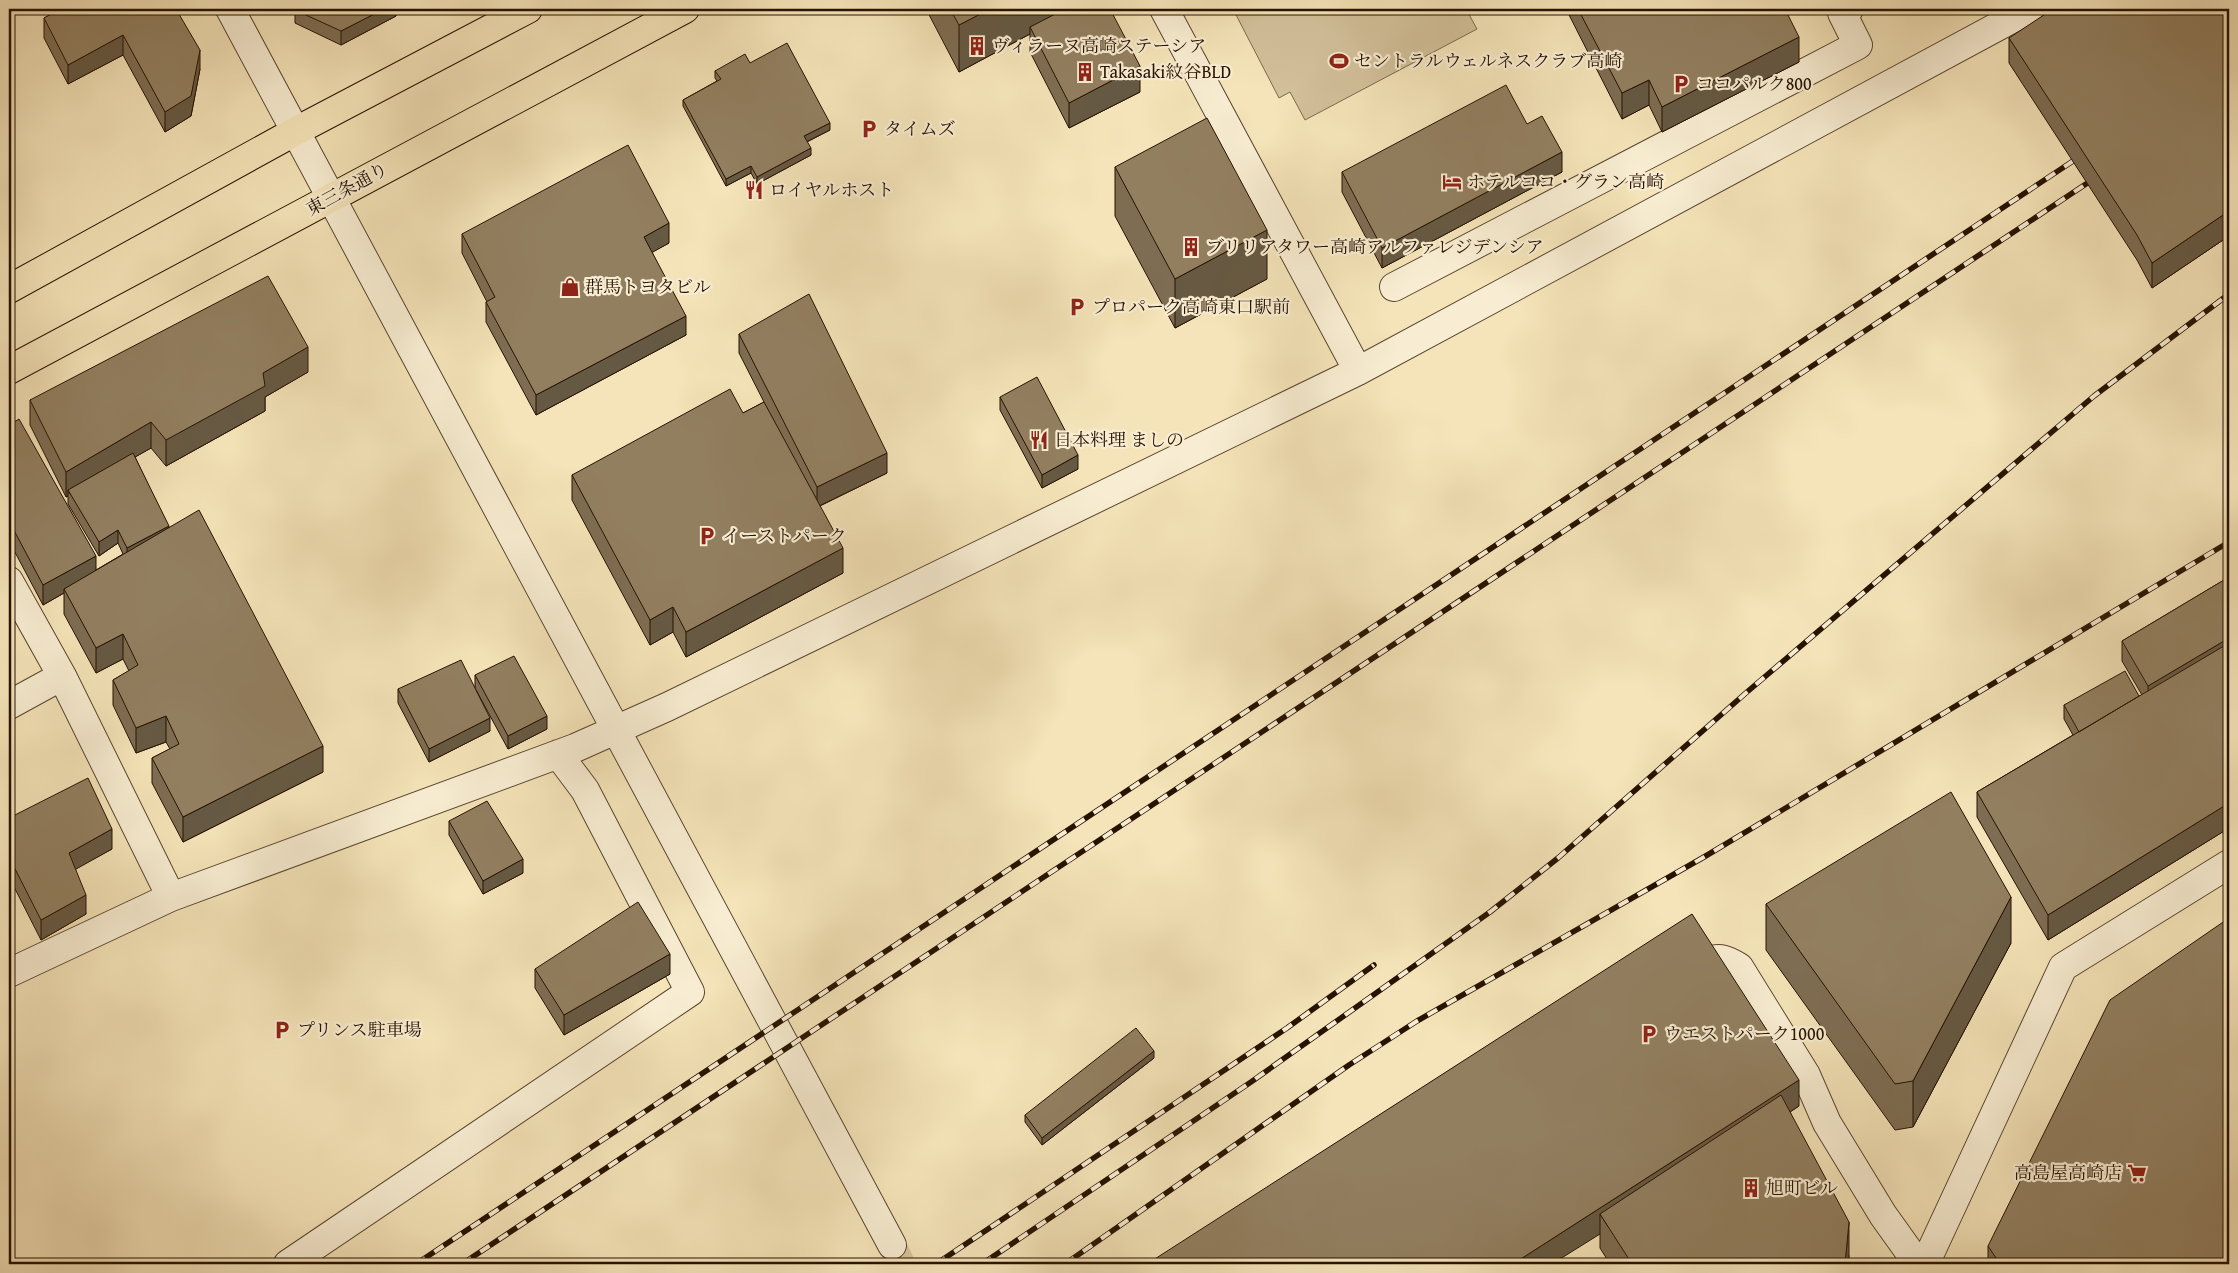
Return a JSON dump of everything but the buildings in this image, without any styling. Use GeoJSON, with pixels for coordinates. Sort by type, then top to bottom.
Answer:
{"type":"FeatureCollection","features":[{"type":"Feature","properties":{"kind":"highway"},"geometry":{"type":"LineString","coordinates":[[9,289],[296,131],[528,9]]}},
{"type":"Feature","properties":{"kind":"highway","name":"東三条通り"},"geometry":{"type":"LineString","coordinates":[[9,370],[685,9]]}},
{"type":"Feature","properties":{"kind":"street"},"geometry":{"type":"LineString","coordinates":[[230,9],[333,197],[892,1245]]}},
{"type":"Feature","properties":{"kind":"street"},"geometry":{"type":"LineString","coordinates":[[1164,9],[1358,371]]}},
{"type":"Feature","properties":{"kind":"street"},"geometry":{"type":"LineString","coordinates":[[1394,287],[1858,44],[1842,13],[1849,9]]}},
{"type":"Feature","properties":{"kind":"street"},"geometry":{"type":"LineString","coordinates":[[9,973],[171,898],[558,754],[617,729],[1358,371],[2030,9]]}},
{"type":"Feature","properties":{"kind":"street"},"geometry":{"type":"LineString","coordinates":[[9,581],[62,676],[171,898]]}},
{"type":"Feature","properties":{"kind":"street"},"geometry":{"type":"LineString","coordinates":[[9,705],[62,676]]}},
{"type":"Feature","properties":{"kind":"street"},"geometry":{"type":"LineString","coordinates":[[288,1264],[690,992],[585,790],[558,754]]}},
{"type":"Feature","properties":{"kind":"street"},"geometry":{"type":"LineString","coordinates":[[1925,1264],[2063,967],[2229,864]]}},
{"type":"Feature","properties":{"kind":"street"},"geometry":{"type":"LineString","coordinates":[[1707,962],[1716,958],[1726,959],[1739,967],[1806,1075],[1827,1123],[1883,1215],[1918,1264]]}},
{"type":"Feature","properties":{"kind":"shaded area","name":"セントラルウェルネスクラブ高崎"},"geometry":{"type":"Polygon","coordinates":[[[1233,9],[1466,9],[1477,29],[1305,120],[1290,92],[1279,98],[1233,9]]]}},
{"type":"Feature","properties":{"kind":"tunnel"},"geometry":{"type":"LineString","coordinates":[[892,1245],[901,1264]]}},
{"type":"Feature","properties":{"kind":"railway"},"geometry":{"type":"LineString","coordinates":[[416,1264],[2085,153]]}},
{"type":"Feature","properties":{"kind":"railway"},"geometry":{"type":"LineString","coordinates":[[462,1264],[2098,176]]}},
{"type":"Feature","properties":{"kind":"railway"},"geometry":{"type":"LineString","coordinates":[[982,1264],[1251,1082],[1490,912],[1558,858],[1747,692],[2094,396],[2229,294]]}},
{"type":"Feature","properties":{"kind":"railway"},"geometry":{"type":"LineString","coordinates":[[1065,1264],[1349,1065],[1417,1021],[1704,857],[2229,542]]}},
{"type":"Feature","properties":{"kind":"railway"},"geometry":{"type":"LineString","coordinates":[[936,1264],[1287,1028],[1374,965]]}},
{"type":"Feature","properties":{"kind":"place","name":"ヴィラーヌ高崎ステーシア"},"geometry":{"type":"Point","coordinates":[977,46]}},
{"type":"Feature","properties":{"kind":"place","name":"セントラルウェルネスクラブ高崎"},"geometry":{"type":"Point","coordinates":[1339,61]}},
{"type":"Feature","properties":{"kind":"place","name":"Takasaki紋谷BLD"},"geometry":{"type":"Point","coordinates":[1085,72]}},
{"type":"Feature","properties":{"kind":"place","name":"ココパルク800"},"geometry":{"type":"Point","coordinates":[1681,84]}},
{"type":"Feature","properties":{"kind":"place","name":"タイムズ"},"geometry":{"type":"Point","coordinates":[869,129]}},
{"type":"Feature","properties":{"kind":"place","name":"ホテルココ・グラン高崎"},"geometry":{"type":"Point","coordinates":[1452,182]}},
{"type":"Feature","properties":{"kind":"place","name":"ロイヤルホスト"},"geometry":{"type":"Point","coordinates":[754,190]}},
{"type":"Feature","properties":{"kind":"place","name":"ブリリアタワー高崎アルファレジデンシア"},"geometry":{"type":"Point","coordinates":[1191,247]}},
{"type":"Feature","properties":{"kind":"place","name":"群馬トヨタビル"},"geometry":{"type":"Point","coordinates":[570,287]}},
{"type":"Feature","properties":{"kind":"place","name":"プロパーク高崎東口駅前"},"geometry":{"type":"Point","coordinates":[1077,307]}},
{"type":"Feature","properties":{"kind":"place","name":"日本料理 ましの"},"geometry":{"type":"Point","coordinates":[1039,440]}},
{"type":"Feature","properties":{"kind":"place","name":"イーストパーク"},"geometry":{"type":"Point","coordinates":[707,536]}},
{"type":"Feature","properties":{"kind":"place","name":"プリンス駐車場"},"geometry":{"type":"Point","coordinates":[282,1030]}},
{"type":"Feature","properties":{"kind":"place","name":"ウエストパーク1000"},"geometry":{"type":"Point","coordinates":[1649,1034]}},
{"type":"Feature","properties":{"kind":"place","name":"高島屋高崎店"},"geometry":{"type":"Point","coordinates":[2137,1173]}},
{"type":"Feature","properties":{"kind":"place","name":"旭町ビル"},"geometry":{"type":"Point","coordinates":[1751,1188]}}]}
